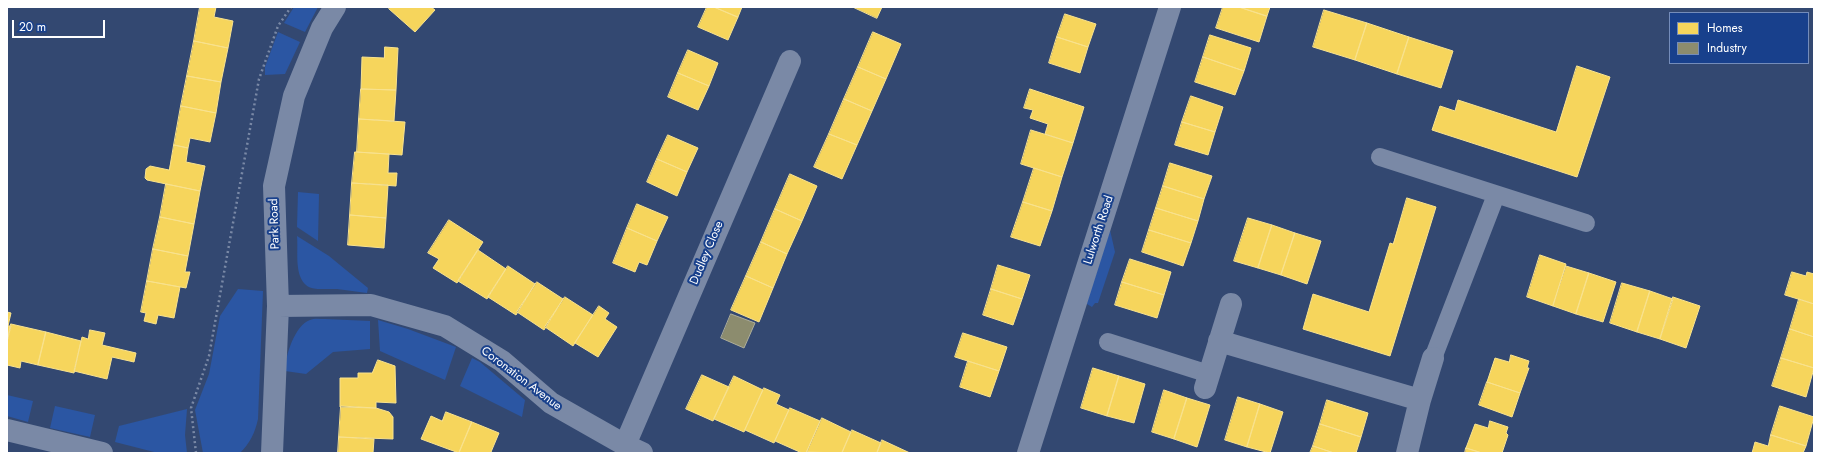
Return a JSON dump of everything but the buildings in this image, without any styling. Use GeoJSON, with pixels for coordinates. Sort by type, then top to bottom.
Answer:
{"type":"FeatureCollection","features":[{"type":"Feature","properties":{"kind":"street","name":"Park Road"},"geometry":{"type":"LineString","coordinates":[[272,453],[278,306],[274,186],[294,96],[322,28],[335,7]]}},
{"type":"Feature","properties":{"kind":"street","name":"Lulworth Road"},"geometry":{"type":"LineString","coordinates":[[1028,453],[1170,7]]}},
{"type":"Feature","properties":{"kind":"street","name":"Dudley Close"},"geometry":{"type":"LineString","coordinates":[[634,449],[790,61]]}},
{"type":"Feature","properties":{"kind":"street"},"geometry":{"type":"LineString","coordinates":[[1207,381],[1231,304]]}},
{"type":"Feature","properties":{"kind":"street","name":"Coronation Avenue"},"geometry":{"type":"LineString","coordinates":[[278,306],[371,305],[445,326],[502,361],[551,403],[634,449]]}},
{"type":"Feature","properties":{"kind":"street"},"geometry":{"type":"LineString","coordinates":[[1219,341],[1420,400]]}},
{"type":"Feature","properties":{"kind":"street"},"geometry":{"type":"LineString","coordinates":[[1407,453],[1420,400],[1433,358]]}},
{"type":"Feature","properties":{"kind":"street"},"geometry":{"type":"LineString","coordinates":[[7,430],[102,453]]}},
{"type":"Feature","properties":{"kind":"lane"},"geometry":{"type":"LineString","coordinates":[[1380,157],[1586,223]]}},
{"type":"Feature","properties":{"kind":"lane"},"geometry":{"type":"LineString","coordinates":[[1433,358],[1496,195]]}},
{"type":"Feature","properties":{"kind":"lane"},"geometry":{"type":"LineString","coordinates":[[1108,342],[1207,381]]}},
{"type":"Feature","properties":{"kind":"path"},"geometry":{"type":"LineString","coordinates":[[196,453],[191,408],[209,356],[259,79],[278,26],[291,7]]}},
{"type":"Feature","properties":{"kind":"shaded area"},"geometry":{"type":"Polygon","coordinates":[[[294,7],[318,7],[305,32],[284,23],[294,7]]]}},
{"type":"Feature","properties":{"kind":"shaded area"},"geometry":{"type":"Polygon","coordinates":[[[278,32],[300,42],[285,74],[265,75],[265,67],[278,32]]]}},
{"type":"Feature","properties":{"kind":"shaded area"},"geometry":{"type":"Polygon","coordinates":[[[298,192],[319,194],[318,241],[297,227],[298,192]]]}},
{"type":"Feature","properties":{"kind":"shaded area"},"geometry":{"type":"Polygon","coordinates":[[[1110,230],[1115,252],[1098,303],[1095,303],[1092,307],[1087,304],[1087,302],[1110,230]]]}},
{"type":"Feature","properties":{"kind":"shaded area"},"geometry":{"type":"Polygon","coordinates":[[[297,236],[329,256],[368,288],[367,293],[337,289],[319,289],[309,287],[305,284],[298,268],[297,236]]]}},
{"type":"Feature","properties":{"kind":"shaded area"},"geometry":{"type":"Polygon","coordinates":[[[238,289],[263,291],[258,419],[252,438],[240,453],[203,453],[195,410],[209,374],[220,316],[238,289]]]}},
{"type":"Feature","properties":{"kind":"shaded area"},"geometry":{"type":"Polygon","coordinates":[[[312,319],[370,321],[370,349],[333,352],[306,374],[285,371],[287,357],[295,334],[305,323],[312,319]]]}},
{"type":"Feature","properties":{"kind":"shaded area"},"geometry":{"type":"Polygon","coordinates":[[[378,320],[408,329],[456,347],[445,380],[380,351],[378,320]]]}},
{"type":"Feature","properties":{"kind":"shaded area"},"geometry":{"type":"Polygon","coordinates":[[[472,358],[480,362],[525,400],[522,417],[460,386],[472,358]]]}},
{"type":"Feature","properties":{"kind":"shaded area"},"geometry":{"type":"Polygon","coordinates":[[[7,395],[33,401],[28,422],[7,416],[7,395]]]}},
{"type":"Feature","properties":{"kind":"shaded area"},"geometry":{"type":"Polygon","coordinates":[[[55,406],[95,415],[90,437],[50,428],[55,406]]]}},
{"type":"Feature","properties":{"kind":"shaded area"},"geometry":{"type":"Polygon","coordinates":[[[187,409],[185,435],[187,453],[158,453],[115,442],[119,426],[187,409]]]}}]}
